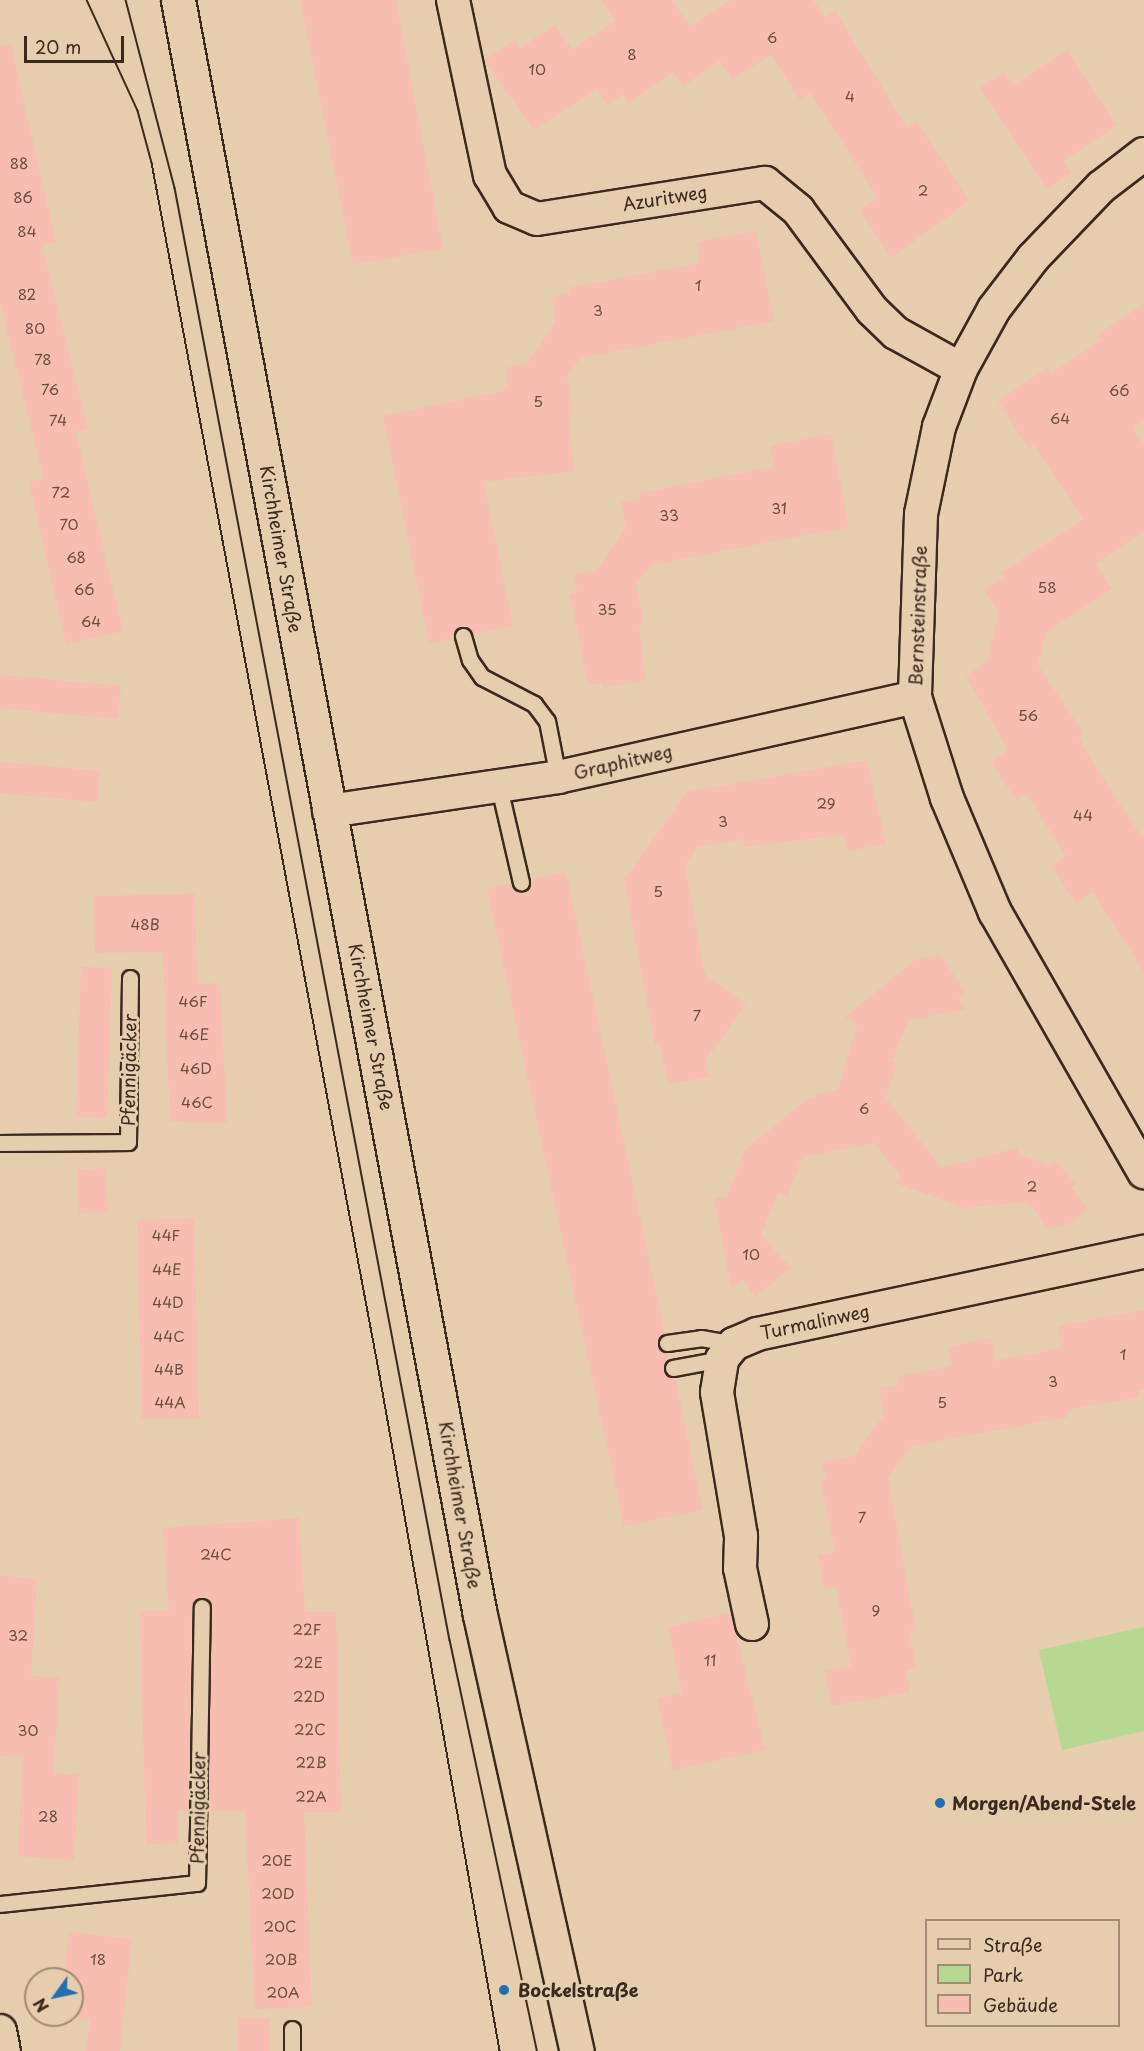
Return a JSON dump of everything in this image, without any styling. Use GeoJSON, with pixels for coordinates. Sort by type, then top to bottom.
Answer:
{"type":"FeatureCollection","features":[{"type":"Feature","properties":{"kind":"main road","name":"Kirchheimer Straße"},"geometry":{"type":"LineString","coordinates":[[178,0],[499,1710],[577,2051]]}},
{"type":"Feature","properties":{"kind":"street","name":"Azuritweg"},"geometry":{"type":"LineString","coordinates":[[453,0],[490,175],[509,207],[537,219],[765,183],[798,210],[872,310],[896,333],[961,369]]}},
{"type":"Feature","properties":{"kind":"street","name":"Bernsteinstraße"},"geometry":{"type":"LineString","coordinates":[[1144,154],[1101,187],[1034,258],[994,309],[961,369],[939,427],[921,514],[915,697],[946,798],[995,912],[1144,1172]]}},
{"type":"Feature","properties":{"kind":"street","name":"Graphitweg"},"geometry":{"type":"LineString","coordinates":[[329,811],[499,788],[558,777],[915,697]]}},
{"type":"Feature","properties":{"kind":"street","name":"Turmalinweg"},"geometry":{"type":"LineString","coordinates":[[728,1352],[758,1334],[1144,1252]]}},
{"type":"Feature","properties":{"kind":"street"},"geometry":{"type":"LineString","coordinates":[[728,1352],[717,1392],[741,1536],[740,1568],[752,1624]]}},
{"type":"Feature","properties":{"kind":"street"},"geometry":{"type":"LineString","coordinates":[[0,2031],[4,2051]]}},
{"type":"Feature","properties":{"kind":"lane"},"geometry":{"type":"LineString","coordinates":[[463,636],[470,660],[482,677],[534,704],[547,721],[558,777]]}},
{"type":"Feature","properties":{"kind":"lane"},"geometry":{"type":"LineString","coordinates":[[499,788],[521,882]]}},
{"type":"Feature","properties":{"kind":"lane","name":"Pfennigäcker"},"geometry":{"type":"LineString","coordinates":[[0,1143],[128,1142],[130,978]]}},
{"type":"Feature","properties":{"kind":"lane"},"geometry":{"type":"LineString","coordinates":[[667,1343],[701,1338],[728,1352]]}},
{"type":"Feature","properties":{"kind":"lane"},"geometry":{"type":"LineString","coordinates":[[673,1368],[728,1352]]}},
{"type":"Feature","properties":{"kind":"lane","name":"Pfennigäcker"},"geometry":{"type":"LineString","coordinates":[[0,1904],[197,1883],[202,1607]]}},
{"type":"Feature","properties":{"kind":"lane"},"geometry":{"type":"LineString","coordinates":[[292,2029],[292,2051]]}},
{"type":"Feature","properties":{"kind":"green space"},"geometry":{"type":"Polygon","coordinates":[[[1144,1627],[1144,1731],[1062,1750],[1039,1650],[1144,1627]]]}},
{"type":"Feature","properties":{"kind":"building"},"geometry":{"type":"Polygon","coordinates":[[[300,0],[396,0],[443,248],[353,265],[300,0]]]}},
{"type":"Feature","properties":{"kind":"building"},"geometry":{"type":"Polygon","coordinates":[[[601,0],[672,0],[690,26],[731,0],[813,0],[825,18],[835,11],[907,127],[917,121],[969,201],[891,258],[860,210],[878,198],[810,93],[800,100],[771,55],[732,79],[720,61],[683,86],[674,72],[628,103],[623,94],[607,105],[597,89],[534,130],[484,60],[515,40],[520,48],[555,25],[572,50],[615,21],[601,0]]]}},
{"type":"Feature","properties":{"kind":"building"},"geometry":{"type":"Polygon","coordinates":[[[11,45],[56,242],[42,245],[88,429],[76,432],[123,631],[66,644],[29,482],[44,479],[0,302],[0,46],[11,45]]]}},
{"type":"Feature","properties":{"kind":"building"},"geometry":{"type":"Polygon","coordinates":[[[1067,50],[1117,125],[1063,161],[1071,173],[1047,189],[980,88],[1004,72],[1013,85],[1067,50]]]}},
{"type":"Feature","properties":{"kind":"building"},"geometry":{"type":"Polygon","coordinates":[[[756,231],[774,321],[580,358],[567,377],[573,414],[569,415],[574,471],[484,482],[513,626],[472,634],[461,627],[454,638],[429,643],[383,416],[503,391],[508,386],[505,368],[527,364],[556,322],[552,297],[570,294],[569,288],[700,263],[696,242],[756,231]]]}},
{"type":"Feature","properties":{"kind":"building"},"geometry":{"type":"Polygon","coordinates":[[[1144,304],[1144,421],[1133,428],[1144,444],[1144,532],[1096,564],[1112,589],[1046,633],[1038,665],[1084,734],[1079,737],[1087,754],[1144,840],[1144,972],[1092,892],[1076,903],[1051,866],[1066,856],[1026,794],[1016,800],[991,762],[1008,750],[966,676],[987,662],[999,613],[984,590],[1004,576],[1002,572],[1083,519],[1034,445],[1029,449],[998,401],[1047,368],[1051,374],[1101,340],[1097,335],[1144,304]]]}},
{"type":"Feature","properties":{"kind":"building"},"geometry":{"type":"Polygon","coordinates":[[[831,434],[849,527],[650,565],[636,585],[644,623],[639,624],[645,680],[603,688],[603,683],[588,685],[570,594],[577,593],[574,575],[596,571],[626,527],[621,502],[640,499],[639,493],[774,467],[770,446],[831,434]]]}},
{"type":"Feature","properties":{"kind":"building"},"geometry":{"type":"Polygon","coordinates":[[[0,675],[121,686],[118,719],[0,708],[0,675]]]}},
{"type":"Feature","properties":{"kind":"building"},"geometry":{"type":"Polygon","coordinates":[[[867,760],[886,844],[847,851],[844,837],[839,835],[744,847],[743,839],[698,847],[685,865],[705,974],[746,1004],[706,1060],[709,1077],[668,1084],[660,1045],[655,1046],[624,880],[687,792],[867,760]]]}},
{"type":"Feature","properties":{"kind":"building"},"geometry":{"type":"Polygon","coordinates":[[[0,762],[100,771],[97,802],[0,793],[0,762]]]}},
{"type":"Feature","properties":{"kind":"building"},"geometry":{"type":"Polygon","coordinates":[[[566,872],[665,1333],[658,1345],[669,1353],[664,1370],[675,1378],[703,1510],[624,1526],[487,889],[511,884],[523,892],[531,880],[566,872]]]}},
{"type":"Feature","properties":{"kind":"building"},"geometry":{"type":"Polygon","coordinates":[[[195,894],[197,984],[220,983],[227,1123],[170,1121],[163,952],[95,953],[94,896],[195,894]]]}},
{"type":"Feature","properties":{"kind":"building"},"geometry":{"type":"Polygon","coordinates":[[[941,955],[965,992],[958,997],[966,1009],[909,1020],[892,1061],[897,1063],[886,1098],[942,1168],[1017,1148],[1019,1154],[1049,1165],[1056,1161],[1076,1184],[1071,1188],[1088,1210],[1069,1224],[1046,1229],[1034,1207],[1020,1202],[965,1208],[895,1183],[901,1177],[874,1143],[802,1157],[788,1196],[778,1193],[761,1235],[791,1268],[755,1297],[743,1280],[731,1288],[714,1197],[726,1199],[745,1150],[808,1098],[838,1090],[857,1024],[845,1017],[915,960],[941,955]]]}},
{"type":"Feature","properties":{"kind":"building"},"geometry":{"type":"Polygon","coordinates":[[[81,967],[112,968],[107,1118],[76,1117],[81,967]]]}},
{"type":"Feature","properties":{"kind":"building"},"geometry":{"type":"Polygon","coordinates":[[[106,1168],[108,1212],[79,1213],[77,1170],[106,1168]]]}},
{"type":"Feature","properties":{"kind":"building"},"geometry":{"type":"Polygon","coordinates":[[[194,1218],[199,1418],[142,1419],[137,1220],[194,1218]]]}},
{"type":"Feature","properties":{"kind":"building"},"geometry":{"type":"Polygon","coordinates":[[[1144,1310],[1144,1389],[1138,1390],[1139,1397],[1067,1410],[1068,1417],[911,1446],[888,1478],[916,1630],[909,1631],[916,1669],[906,1670],[910,1692],[831,1706],[825,1671],[851,1666],[836,1586],[824,1588],[818,1555],[835,1552],[821,1482],[826,1480],[822,1462],[854,1456],[884,1415],[879,1388],[898,1385],[897,1377],[952,1366],[948,1347],[991,1338],[995,1361],[1062,1348],[1058,1326],[1144,1310]]]}},
{"type":"Feature","properties":{"kind":"building"},"geometry":{"type":"Polygon","coordinates":[[[299,1518],[305,1612],[336,1612],[341,1812],[304,1812],[312,2007],[255,2009],[245,1811],[208,1811],[211,1603],[202,1597],[192,1607],[189,1811],[177,1811],[178,1843],[146,1844],[140,1611],[169,1611],[163,1528],[299,1518]]]}},
{"type":"Feature","properties":{"kind":"building"},"geometry":{"type":"Polygon","coordinates":[[[0,1575],[37,1579],[31,1676],[60,1678],[53,1774],[79,1775],[74,1860],[18,1856],[23,1757],[0,1756],[0,1575]]]}},
{"type":"Feature","properties":{"kind":"building"},"geometry":{"type":"Polygon","coordinates":[[[731,1613],[765,1750],[673,1770],[657,1699],[682,1693],[668,1627],[731,1613]]]}},
{"type":"Feature","properties":{"kind":"building"},"geometry":{"type":"Polygon","coordinates":[[[69,1932],[132,1939],[120,2051],[86,2051],[90,2020],[84,2019],[84,1967],[65,1967],[69,1932]]]}},
{"type":"Feature","properties":{"kind":"building"},"geometry":{"type":"Polygon","coordinates":[[[238,2018],[269,2018],[269,2051],[238,2051],[238,2018]]]}},
{"type":"Feature","properties":{"kind":"tram line"},"geometry":{"type":"LineString","coordinates":[[87,0],[138,111],[152,163],[379,1370],[500,2051]]}},
{"type":"Feature","properties":{"kind":"tram line"},"geometry":{"type":"LineString","coordinates":[[126,0],[175,188],[450,1640],[537,2051]]}},
{"type":"Feature","properties":{"kind":"place","name":"Morgen/Abend-Stele"},"geometry":{"type":"Point","coordinates":[940,1803]}},
{"type":"Feature","properties":{"kind":"place","name":"Bockelstraße"},"geometry":{"type":"Point","coordinates":[504,1990]}}]}
